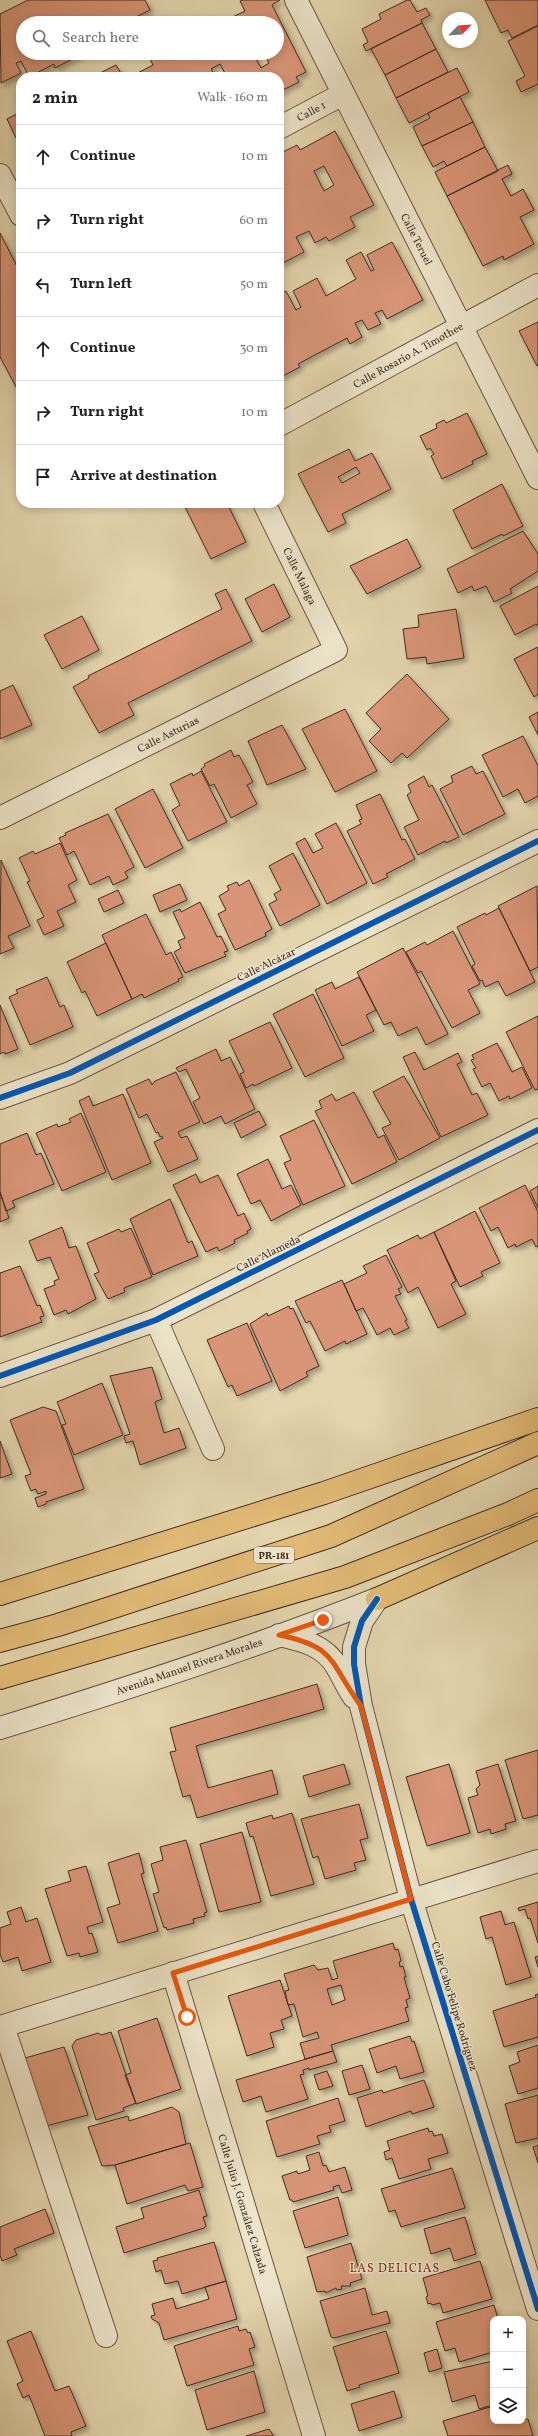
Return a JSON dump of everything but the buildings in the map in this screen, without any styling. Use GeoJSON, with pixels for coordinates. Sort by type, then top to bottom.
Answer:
{"type":"FeatureCollection","features":[{"type":"Feature","properties":{"kind":"highway"},"geometry":{"type":"LineString","coordinates":[[0,1594],[324,1493],[538,1419]]}},
{"type":"Feature","properties":{"kind":"highway","name":"PR-181"},"geometry":{"type":"LineString","coordinates":[[0,1641],[58,1625],[331,1536],[538,1443]]}},
{"type":"Feature","properties":{"kind":"highway"},"geometry":{"type":"LineString","coordinates":[[0,1678],[345,1577],[508,1514],[538,1500]]}},
{"type":"Feature","properties":{"kind":"highway"},"geometry":{"type":"LineString","coordinates":[[377,1599],[538,1528]]}},
{"type":"Feature","properties":{"kind":"street","name":"Calle Teruel"},"geometry":{"type":"LineString","coordinates":[[296,0],[462,325],[538,478]]}},
{"type":"Feature","properties":{"kind":"street","name":"Calle 1"},"geometry":{"type":"LineString","coordinates":[[284,125],[343,94]]}},
{"type":"Feature","properties":{"kind":"street"},"geometry":{"type":"LineString","coordinates":[[0,175],[16,205]]}},
{"type":"Feature","properties":{"kind":"street","name":"Calle Rosario A. Timothee"},"geometry":{"type":"LineString","coordinates":[[284,422],[462,325],[538,286]]}},
{"type":"Feature","properties":{"kind":"street","name":"Calle Malaga"},"geometry":{"type":"LineString","coordinates":[[266,508],[336,650]]}},
{"type":"Feature","properties":{"kind":"street","name":"Calle Asturias"},"geometry":{"type":"LineString","coordinates":[[0,818],[336,650]]}},
{"type":"Feature","properties":{"kind":"street","name":"Calle Alcázar"},"geometry":{"type":"LineString","coordinates":[[0,1098],[70,1073],[538,841]]}},
{"type":"Feature","properties":{"kind":"street","name":"Calle Alameda"},"geometry":{"type":"LineString","coordinates":[[0,1376],[156,1320],[538,1130]]}},
{"type":"Feature","properties":{"kind":"street"},"geometry":{"type":"LineString","coordinates":[[156,1320],[213,1449]]}},
{"type":"Feature","properties":{"kind":"street","name":"Avenida Manuel Rivera Morales"},"geometry":{"type":"LineString","coordinates":[[0,1728],[75,1705],[279,1635],[377,1599]]}},
{"type":"Feature","properties":{"kind":"street","name":"Calle Cabo Felipe Rodríguez"},"geometry":{"type":"LineString","coordinates":[[377,1599],[362,1622],[354,1647],[354,1664],[361,1706],[411,1899],[538,2309]]}},
{"type":"Feature","properties":{"kind":"street"},"geometry":{"type":"LineString","coordinates":[[279,1635],[302,1640],[316,1646],[328,1655],[336,1665],[350,1692],[361,1706]]}},
{"type":"Feature","properties":{"kind":"street"},"geometry":{"type":"LineString","coordinates":[[106,2336],[1,2026],[538,1861]]}},
{"type":"Feature","properties":{"kind":"street","name":"Calle Julio J. González Calzada"},"geometry":{"type":"LineString","coordinates":[[173,1973],[314,2436]]}},
{"type":"Feature","properties":{"kind":"cycle path"},"geometry":{"type":"LineString","coordinates":[[0,1098],[70,1073],[538,841]]}},
{"type":"Feature","properties":{"kind":"cycle path"},"geometry":{"type":"LineString","coordinates":[[0,1376],[156,1320],[538,1130]]}},
{"type":"Feature","properties":{"kind":"cycle path"},"geometry":{"type":"LineString","coordinates":[[377,1599],[362,1621],[354,1647],[354,1664],[361,1706],[411,1899],[538,2309]]}},
{"type":"Feature","properties":{"kind":"district","name":"LAS DELICIAS"},"geometry":{"type":"Point","coordinates":[395,2268]}},
{"type":"Feature","properties":{"kind":"route"},"geometry":{"type":"LineString","coordinates":[[187,2017],[173,1973],[411,1899],[361,1706],[350,1692],[336,1665],[328,1655],[316,1646],[302,1640],[279,1635],[323,1620]]}}]}
